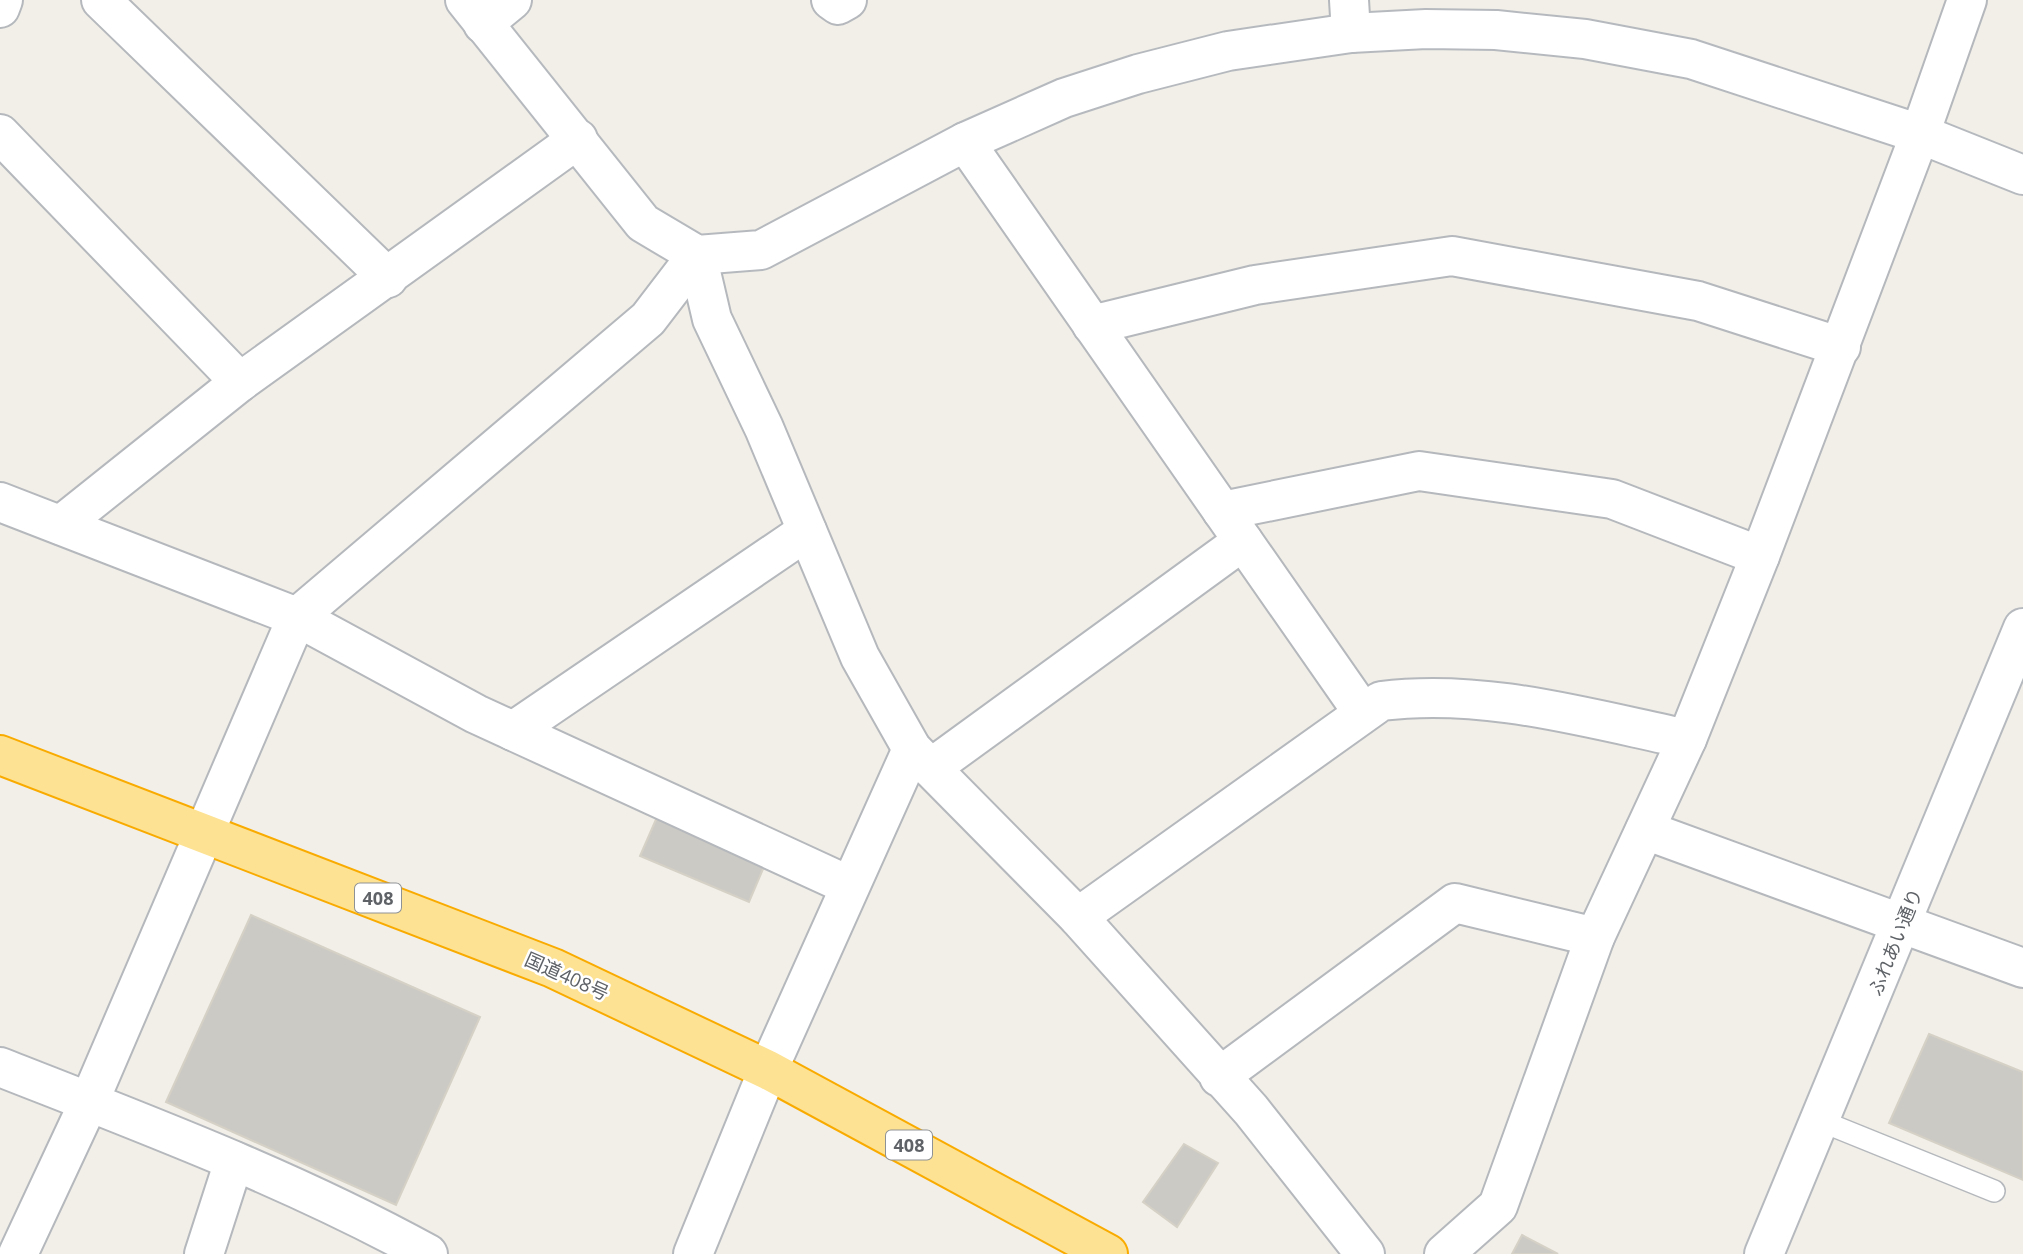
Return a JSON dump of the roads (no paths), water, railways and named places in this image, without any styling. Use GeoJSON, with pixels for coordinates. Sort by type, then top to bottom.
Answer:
{"type":"FeatureCollection","features":[{"type":"Feature","properties":{"kind":"highway","name":"国道408号"},"geometry":{"type":"LineString","coordinates":[[0,755],[553,968],[768,1070],[1108,1254]]}},
{"type":"Feature","properties":{"kind":"street"},"geometry":{"type":"LineString","coordinates":[[0,8],[3,0]]}},
{"type":"Feature","properties":{"kind":"street"},"geometry":{"type":"LineString","coordinates":[[101,0],[388,278]]}},
{"type":"Feature","properties":{"kind":"street"},"geometry":{"type":"LineString","coordinates":[[831,0],[838,5],[847,0]]}},
{"type":"Feature","properties":{"kind":"street"},"geometry":{"type":"LineString","coordinates":[[1444,1254],[1498,1206],[1595,937],[1687,739],[1760,556],[1841,347],[1968,0]]}},
{"type":"Feature","properties":{"kind":"street"},"geometry":{"type":"LineString","coordinates":[[487,8],[578,139],[643,223],[697,255],[761,250],[965,142],[1064,99],[1138,74],[1350,17],[1426,29],[1496,30],[1635,47],[1691,59],[1920,135],[2023,175]]}},
{"type":"Feature","properties":{"kind":"street"},"geometry":{"type":"LineString","coordinates":[[0,134],[240,382]]}},
{"type":"Feature","properties":{"kind":"street"},"geometry":{"type":"LineString","coordinates":[[61,525],[240,382],[578,139]]}},
{"type":"Feature","properties":{"kind":"street"},"geometry":{"type":"LineString","coordinates":[[965,142],[1363,713]]}},
{"type":"Feature","properties":{"kind":"street"},"geometry":{"type":"LineString","coordinates":[[697,255],[712,318],[764,428],[860,657],[921,759],[1078,917],[1251,1110],[1366,1254]]}},
{"type":"Feature","properties":{"kind":"street"},"geometry":{"type":"LineString","coordinates":[[18,1254],[89,1102],[202,831],[297,617],[648,319],[697,255]]}},
{"type":"Feature","properties":{"kind":"street"},"geometry":{"type":"LineString","coordinates":[[1092,325],[1255,285],[1452,256],[1698,301],[1841,347]]}},
{"type":"Feature","properties":{"kind":"street"},"geometry":{"type":"LineString","coordinates":[[693,1254],[768,1070],[850,886],[921,759],[1233,526],[1419,471],[1612,499],[1760,556]]}},
{"type":"Feature","properties":{"kind":"street"},"geometry":{"type":"LineString","coordinates":[[0,502],[297,617],[513,731],[850,886]]}},
{"type":"Feature","properties":{"kind":"street"},"geometry":{"type":"LineString","coordinates":[[513,731],[807,531]]}},
{"type":"Feature","properties":{"kind":"street","name":"ふれあい通り"},"geometry":{"type":"LineString","coordinates":[[1764,1254],[1903,924],[2023,628]]}},
{"type":"Feature","properties":{"kind":"street"},"geometry":{"type":"LineString","coordinates":[[1078,917],[1381,701],[1421,696],[1515,703],[1687,739]]}},
{"type":"Feature","properties":{"kind":"street"},"geometry":{"type":"LineString","coordinates":[[1645,830],[2023,968]]}},
{"type":"Feature","properties":{"kind":"street"},"geometry":{"type":"LineString","coordinates":[[1219,1077],[1455,902],[1595,937]]}},
{"type":"Feature","properties":{"kind":"street"},"geometry":{"type":"LineString","coordinates":[[0,1067],[234,1161],[386,1231],[428,1254]]}},
{"type":"Feature","properties":{"kind":"street"},"geometry":{"type":"LineString","coordinates":[[204,1254],[234,1161]]}},
{"type":"Feature","properties":{"kind":"lane"},"geometry":{"type":"LineString","coordinates":[[1821,1121],[1994,1191]]}}]}
